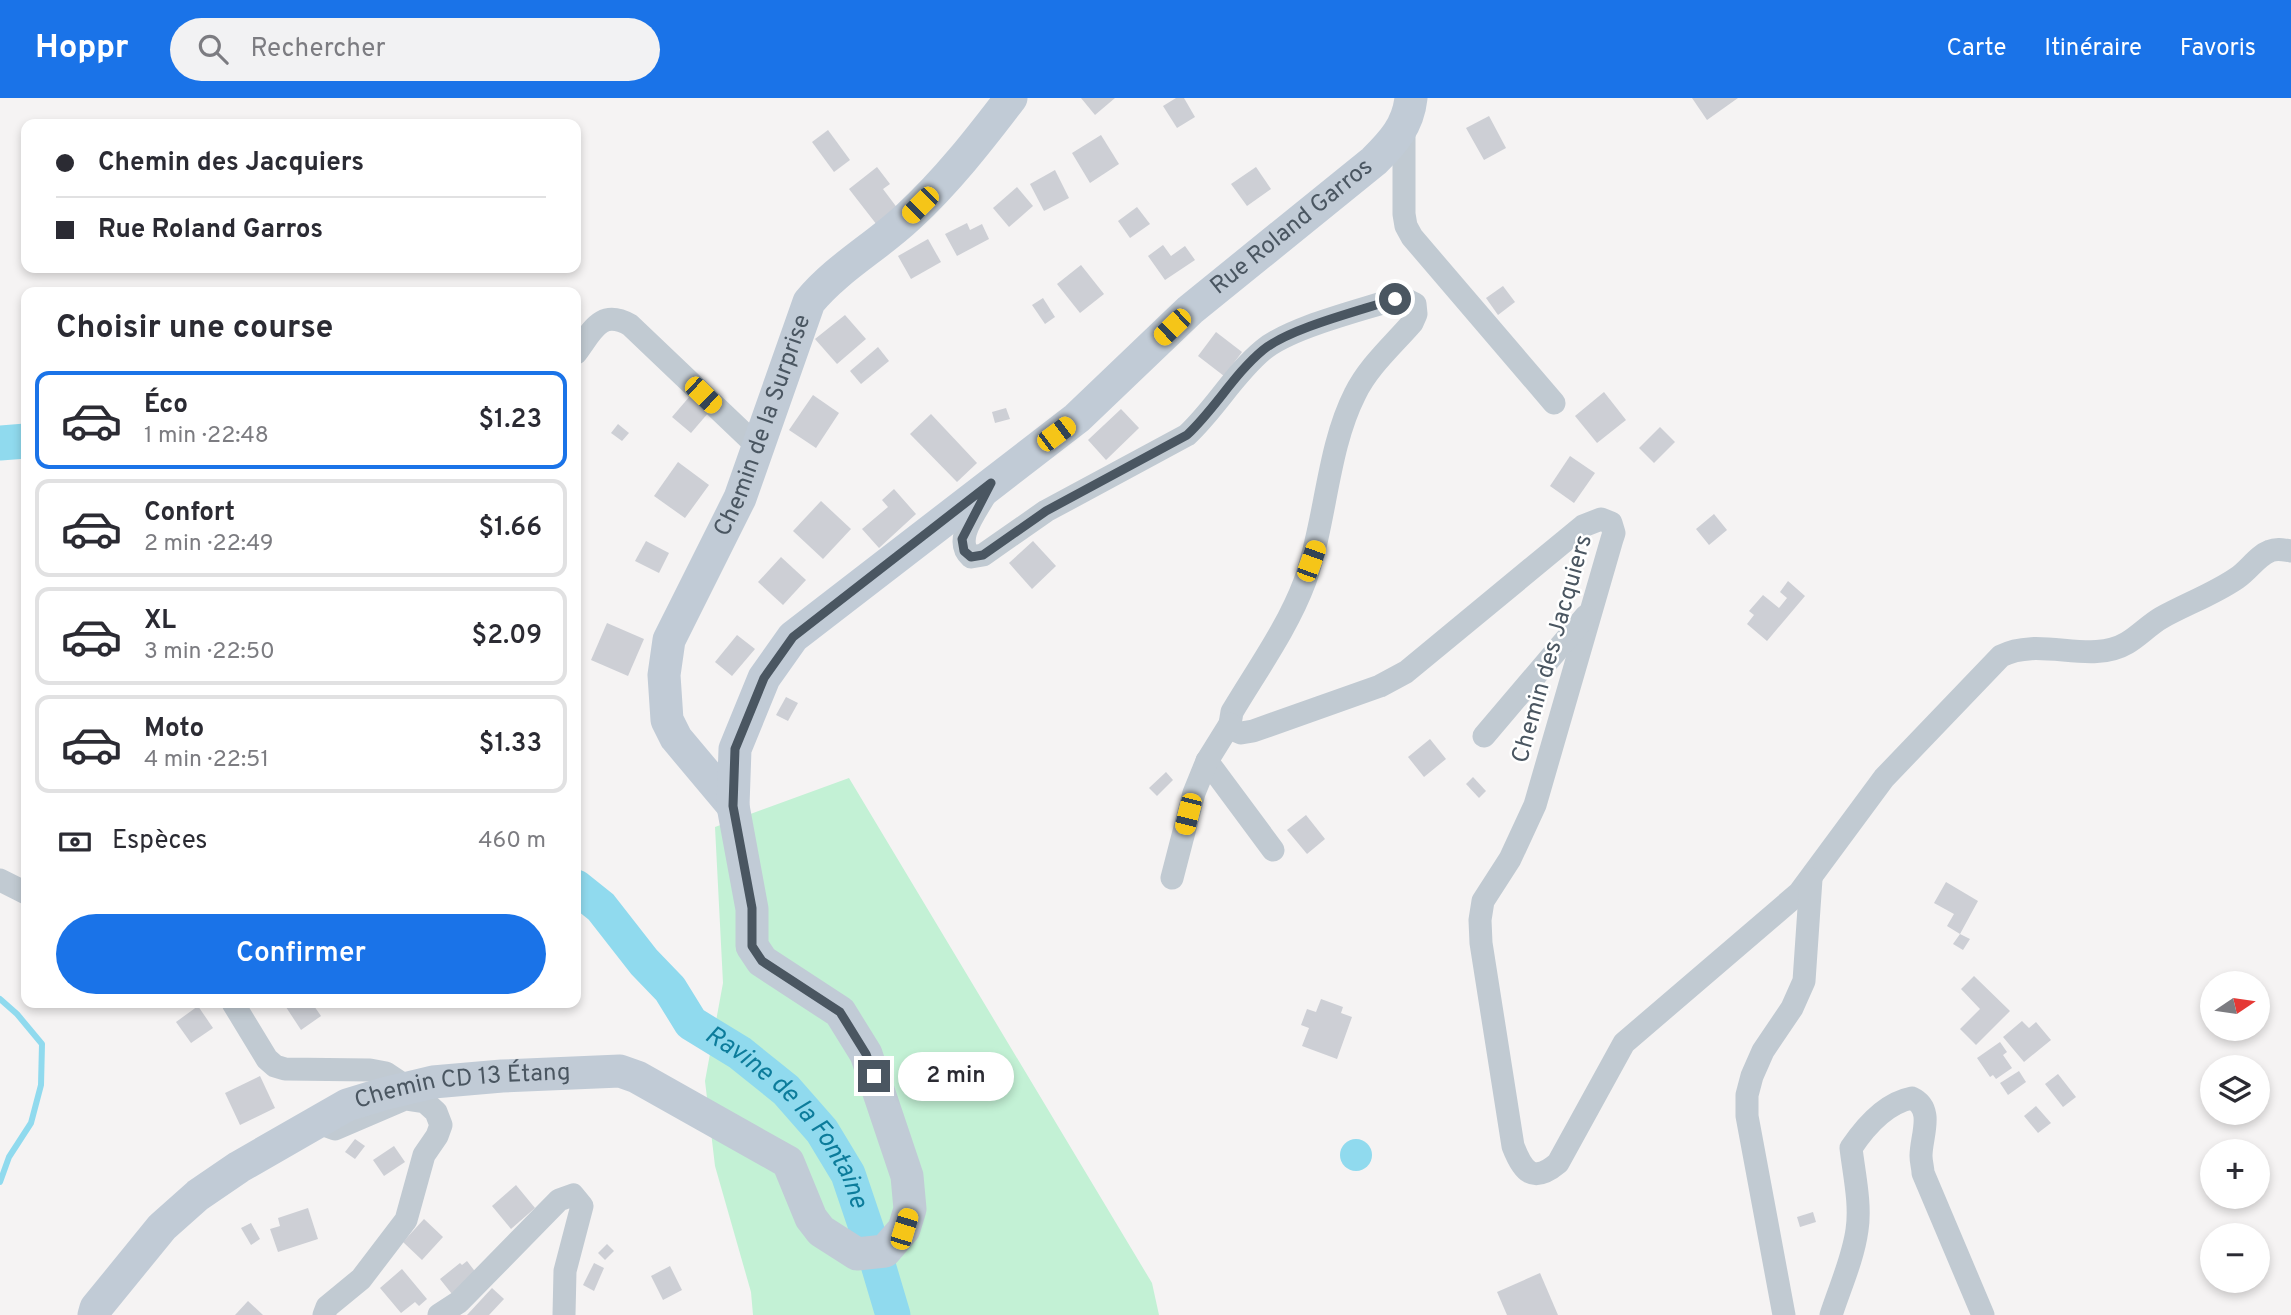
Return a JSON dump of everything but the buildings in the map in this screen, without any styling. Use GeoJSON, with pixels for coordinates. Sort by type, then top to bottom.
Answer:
{"type":"FeatureCollection","features":[{"type":"Feature","properties":{"kind":"main road","name":"Chemin de la Surprise"},"geometry":{"type":"LineString","coordinates":[[733,806],[676,738],[667,720],[664,675],[670,640],[740,498],[809,302],[824,283],[906,219],[934,191],[962,162],[1011,98]]}},
{"type":"Feature","properties":{"kind":"main road","name":"Rue Roland Garros"},"geometry":{"type":"LineString","coordinates":[[841,1244],[857,1254],[885,1251],[904,1229],[910,1209],[907,1175],[866,1054],[840,1012],[762,961],[752,946],[752,908],[733,806],[735,749],[764,678],[793,637],[1077,418],[1190,310],[1374,162],[1394,141],[1408,112]]}},
{"type":"Feature","properties":{"kind":"main road","name":"Chemin CD 13 Étang"},"geometry":{"type":"LineString","coordinates":[[94,1315],[96,1308],[162,1227],[198,1195],[239,1167],[347,1105],[433,1082],[516,1075],[620,1071],[636,1077],[788,1162],[811,1218],[821,1231],[841,1244]]}},
{"type":"Feature","properties":{"kind":"street"},"geometry":{"type":"LineString","coordinates":[[1408,112],[1406,226],[1412,237],[1555,403]]}},
{"type":"Feature","properties":{"kind":"street"},"geometry":{"type":"LineString","coordinates":[[991,483],[962,539],[964,551],[971,557],[983,555],[1046,511],[1187,435],[1247,365],[1284,336],[1395,299],[1405,299],[1415,304],[1416,314],[1412,323],[1367,375],[1355,395],[1344,423],[1318,542],[1305,582],[1232,712],[1230,724],[1207,761],[1194,793],[1172,878]]}},
{"type":"Feature","properties":{"kind":"street"},"geometry":{"type":"LineString","coordinates":[[581,346],[598,323],[618,319],[629,325],[758,447]]}},
{"type":"Feature","properties":{"kind":"street","name":"Chemin des Jacquiers"},"geometry":{"type":"LineString","coordinates":[[1230,724],[1234,730],[1241,733],[1253,731],[1380,686],[1424,659],[1583,526],[1601,519],[1611,523],[1614,533],[1535,805],[1510,859],[1483,901],[1480,920],[1481,943],[1513,1146],[1520,1165],[1527,1172],[1536,1175],[1548,1171],[1558,1163],[1624,1043],[1786,906],[1811,879],[1884,778],[2001,656],[2014,649],[2031,647],[2099,651],[2113,649],[2125,644],[2162,618],[2237,578],[2269,551],[2291,551]]}},
{"type":"Feature","properties":{"kind":"street"},"geometry":{"type":"LineString","coordinates":[[1484,736],[1592,610]]}},
{"type":"Feature","properties":{"kind":"street"},"geometry":{"type":"LineString","coordinates":[[1207,761],[1273,850]]}},
{"type":"Feature","properties":{"kind":"street"},"geometry":{"type":"LineString","coordinates":[[1784,1315],[1748,1116],[1747,1095],[1763,1051],[1793,1009],[1804,981],[1811,879]]}},
{"type":"Feature","properties":{"kind":"street"},"geometry":{"type":"LineString","coordinates":[[0,880],[21,890]]}},
{"type":"Feature","properties":{"kind":"street"},"geometry":{"type":"LineString","coordinates":[[236,1008],[267,1059],[275,1066],[285,1069],[370,1070],[386,1073],[407,1087]]}},
{"type":"Feature","properties":{"kind":"street"},"geometry":{"type":"LineString","coordinates":[[1831,1315],[1858,1228],[1851,1148],[1866,1126],[1902,1099],[1912,1097],[1922,1105],[1926,1114],[1921,1157],[1923,1173],[1983,1315]]}},
{"type":"Feature","properties":{"kind":"street"},"geometry":{"type":"LineString","coordinates":[[317,1122],[335,1129],[405,1099],[425,1102],[436,1112],[441,1125],[424,1155],[406,1220],[361,1279],[327,1307],[324,1315]]}},
{"type":"Feature","properties":{"kind":"street"},"geometry":{"type":"LineString","coordinates":[[439,1315],[460,1302],[559,1200],[573,1195],[582,1206],[565,1271],[564,1315]]}},
{"type":"Feature","properties":{"kind":"green space"},"geometry":{"type":"Polygon","coordinates":[[[849,778],[1152,1283],[1159,1315],[753,1315],[751,1292],[715,1166],[705,1081],[723,983],[715,827],[849,778]]]}},
{"type":"Feature","properties":{"kind":"water"},"geometry":{"type":"Polygon","coordinates":[[[1356,1139],[1368,1143],[1372,1155],[1368,1167],[1356,1171],[1344,1167],[1340,1155],[1344,1143],[1356,1139]]]}},
{"type":"Feature","properties":{"kind":"waterway","name":"Ravine de la Fontaine"},"geometry":{"type":"LineString","coordinates":[[0,443],[21,441]]}},
{"type":"Feature","properties":{"kind":"waterway","name":"Ravine de la Fontaine"},"geometry":{"type":"LineString","coordinates":[[581,891],[601,907],[644,962],[670,989],[691,1023],[740,1053],[786,1090],[822,1131],[848,1174],[893,1315]]}},
{"type":"Feature","properties":{"kind":"waterway"},"geometry":{"type":"LineString","coordinates":[[0,999],[17,1014],[42,1044],[41,1085],[31,1123],[9,1157],[0,1182]]}},
{"type":"Feature","properties":{"kind":"route"},"geometry":{"type":"LineString","coordinates":[[874,1076],[866,1054],[840,1012],[762,961],[752,946],[752,908],[733,806],[735,749],[764,678],[793,637],[991,483],[962,539],[964,551],[971,557],[983,555],[1046,511],[1187,435],[1247,365],[1284,336],[1395,299]]}}]}
